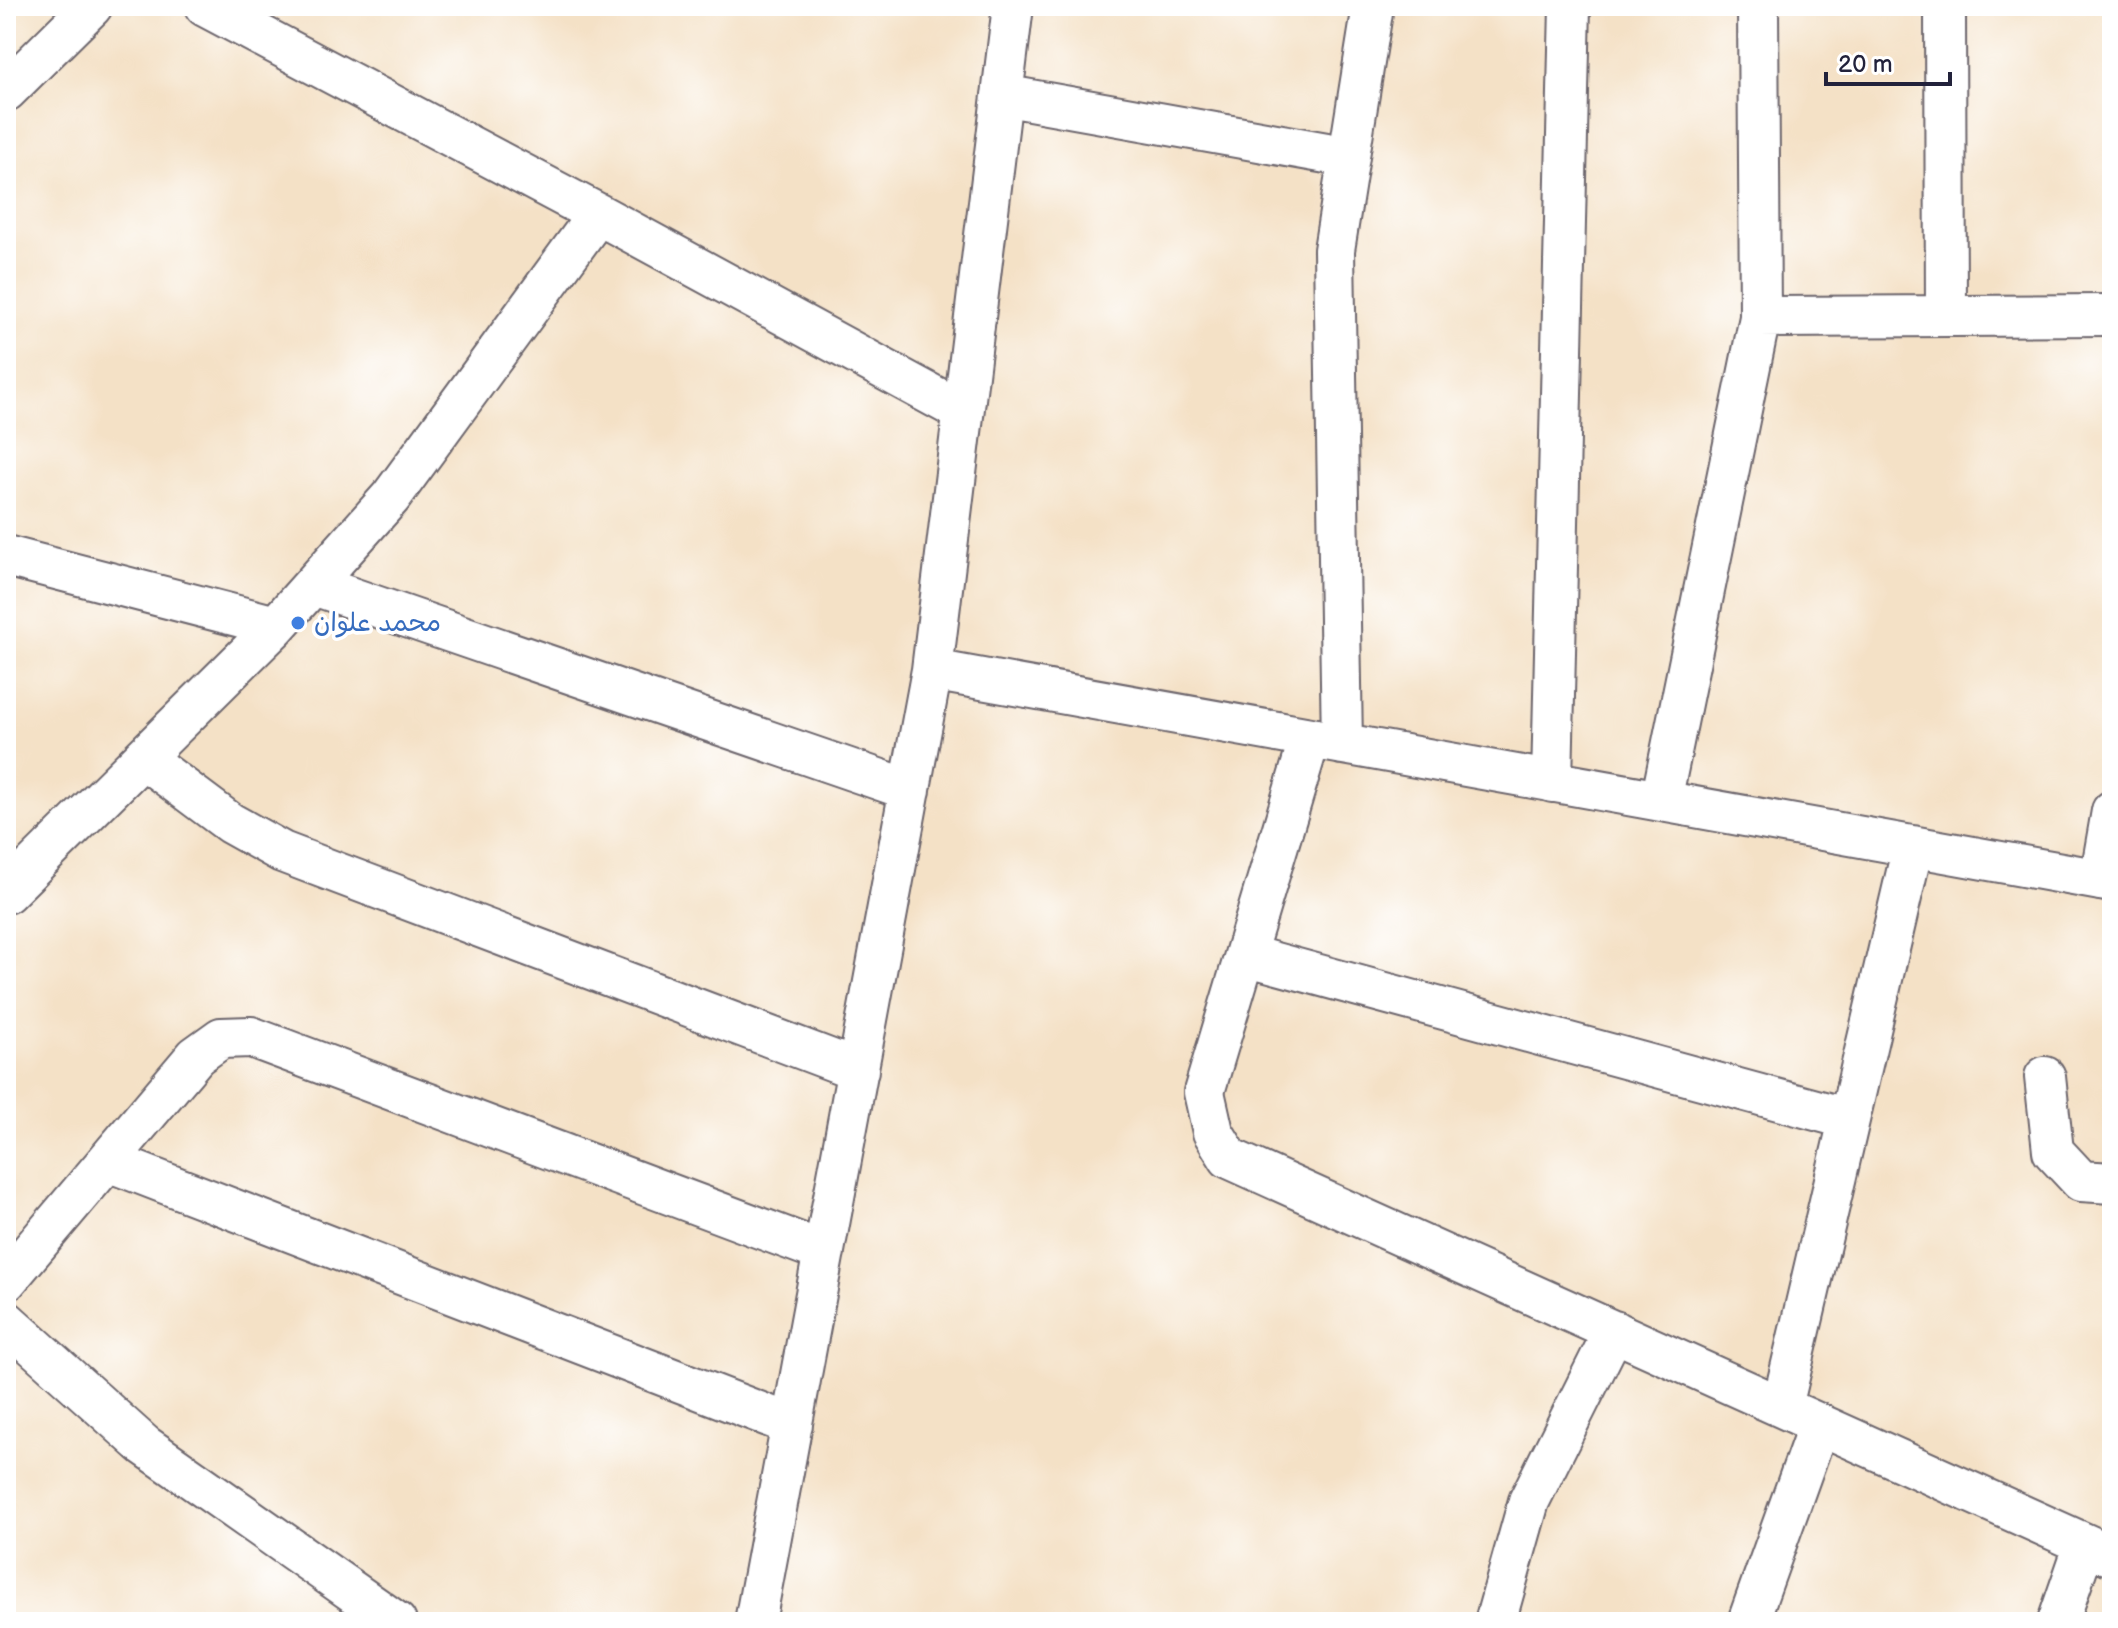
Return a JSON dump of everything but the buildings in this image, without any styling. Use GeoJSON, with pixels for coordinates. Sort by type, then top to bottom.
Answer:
{"type":"FeatureCollection","features":[{"type":"Feature","properties":{"kind":"street"},"geometry":{"type":"LineString","coordinates":[[6,91],[92,6]]}},
{"type":"Feature","properties":{"kind":"street"},"geometry":{"type":"LineString","coordinates":[[205,6],[963,412]]}},
{"type":"Feature","properties":{"kind":"street"},"geometry":{"type":"LineString","coordinates":[[755,1622],[932,670],[1013,6]]}},
{"type":"Feature","properties":{"kind":"street"},"geometry":{"type":"LineString","coordinates":[[1373,6],[1334,250],[1326,741],[1245,955],[1204,1092],[1213,1132],[1229,1158],[2099,1550],[2058,1622]]}},
{"type":"Feature","properties":{"kind":"street"},"geometry":{"type":"LineString","coordinates":[[1552,782],[1570,6]]}},
{"type":"Feature","properties":{"kind":"street"},"geometry":{"type":"LineString","coordinates":[[1661,801],[1760,317],[1758,6]]}},
{"type":"Feature","properties":{"kind":"street"},"geometry":{"type":"LineString","coordinates":[[1945,6],[1946,316]]}},
{"type":"Feature","properties":{"kind":"street"},"geometry":{"type":"LineString","coordinates":[[1002,95],[1349,157]]}},
{"type":"Feature","properties":{"kind":"street"},"geometry":{"type":"LineString","coordinates":[[6,893],[276,626],[391,497],[598,214]]}},
{"type":"Feature","properties":{"kind":"street"},"geometry":{"type":"LineString","coordinates":[[1760,317],[2112,315]]}},
{"type":"Feature","properties":{"kind":"street"},"geometry":{"type":"LineString","coordinates":[[6,556],[276,626]]}},
{"type":"Feature","properties":{"kind":"street"},"geometry":{"type":"LineString","coordinates":[[314,585],[910,790]]}},
{"type":"Feature","properties":{"kind":"street"},"geometry":{"type":"LineString","coordinates":[[932,670],[2106,881],[2112,811]]}},
{"type":"Feature","properties":{"kind":"street"},"geometry":{"type":"LineString","coordinates":[[143,758],[230,823],[282,852],[858,1070]]}},
{"type":"Feature","properties":{"kind":"street"},"geometry":{"type":"LineString","coordinates":[[1782,1407],[1913,846]]}},
{"type":"Feature","properties":{"kind":"street"},"geometry":{"type":"LineString","coordinates":[[1245,955],[1849,1119]]}},
{"type":"Feature","properties":{"kind":"street"},"geometry":{"type":"LineString","coordinates":[[6,1281],[196,1056],[221,1038],[251,1037],[824,1252]]}},
{"type":"Feature","properties":{"kind":"street"},"geometry":{"type":"LineString","coordinates":[[2045,1077],[2053,1151],[2081,1181],[2112,1183]]}},
{"type":"Feature","properties":{"kind":"street"},"geometry":{"type":"LineString","coordinates":[[108,1161],[792,1425]]}},
{"type":"Feature","properties":{"kind":"street"},"geometry":{"type":"LineString","coordinates":[[6,1321],[144,1445],[396,1622]]}},
{"type":"Feature","properties":{"kind":"street"},"geometry":{"type":"LineString","coordinates":[[1495,1622],[1529,1501],[1614,1331]]}},
{"type":"Feature","properties":{"kind":"street"},"geometry":{"type":"LineString","coordinates":[[1748,1622],[1819,1424]]}},
{"type":"Feature","properties":{"kind":"place","name":"محمد علوان"},"geometry":{"type":"Point","coordinates":[298,623]}}]}
